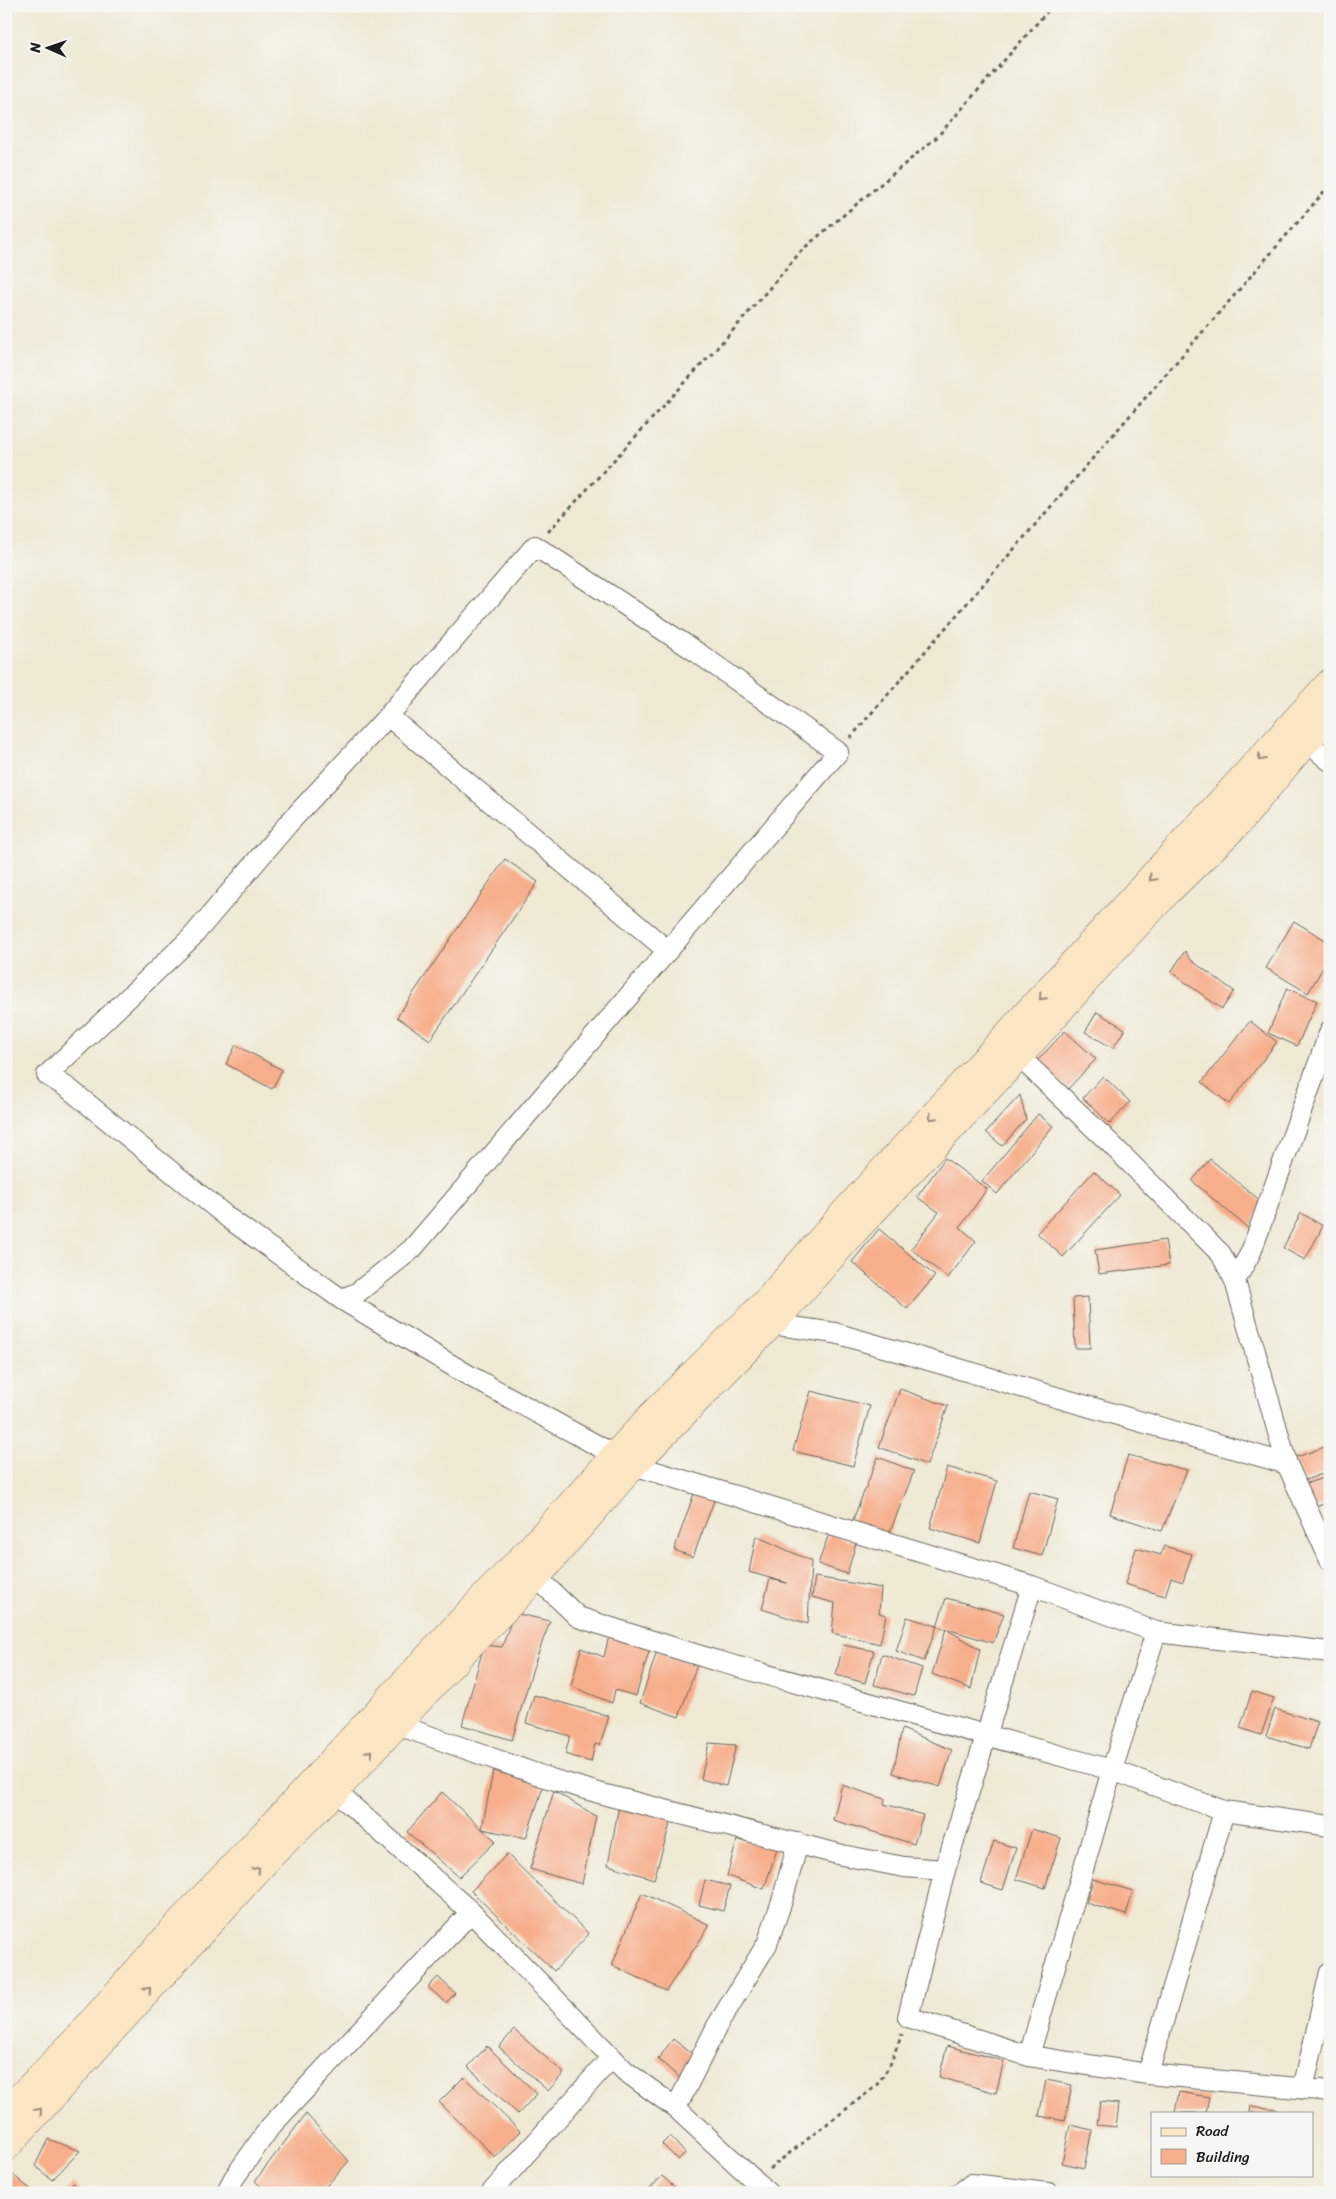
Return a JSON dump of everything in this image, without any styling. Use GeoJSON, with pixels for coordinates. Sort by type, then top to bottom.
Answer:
{"type":"FeatureCollection","features":[{"type":"Feature","properties":{"kind":"main road"},"geometry":{"type":"LineString","coordinates":[[6,2112],[75,2041],[183,1919],[330,1779],[388,1717],[462,1653],[529,1567],[624,1461],[764,1318],[855,1230],[1010,1049],[1104,960],[1169,890],[1238,822],[1330,683]]}},
{"type":"Feature","properties":{"kind":"main road"},"geometry":{"type":"LineString","coordinates":[[1297,734],[1330,716]]}},
{"type":"Feature","properties":{"kind":"main road"},"geometry":{"type":"LineString","coordinates":[[6,2147],[270,1856],[330,1779]]}},
{"type":"Feature","properties":{"kind":"street"},"geometry":{"type":"LineString","coordinates":[[341,1300],[358,1293],[412,1249],[838,752],[698,653],[535,546],[388,716],[288,824],[192,937],[47,1075],[68,1088],[231,1220],[341,1300],[468,1374],[624,1461],[1032,1586],[1156,1632],[1330,1652]]}},
{"type":"Feature","properties":{"kind":"street"},"geometry":{"type":"LineString","coordinates":[[388,716],[667,950]]}},
{"type":"Feature","properties":{"kind":"street"},"geometry":{"type":"LineString","coordinates":[[1297,734],[1330,761]]}},
{"type":"Feature","properties":{"kind":"street"},"geometry":{"type":"LineString","coordinates":[[1235,1281],[1251,1252],[1330,1031]]}},
{"type":"Feature","properties":{"kind":"street"},"geometry":{"type":"LineString","coordinates":[[1010,1049],[1111,1144],[1220,1254],[1235,1281],[1287,1464],[1330,1560]]}},
{"type":"Feature","properties":{"kind":"street"},"geometry":{"type":"LineString","coordinates":[[764,1318],[835,1333],[1287,1464]]}},
{"type":"Feature","properties":{"kind":"street"},"geometry":{"type":"LineString","coordinates":[[529,1567],[578,1617],[726,1663],[988,1734],[1112,1770],[1224,1811],[1330,1826]]}},
{"type":"Feature","properties":{"kind":"street"},"geometry":{"type":"LineString","coordinates":[[1032,1586],[945,1870],[908,2017],[1029,2056],[1148,2074],[1330,2091]]}},
{"type":"Feature","properties":{"kind":"street"},"geometry":{"type":"LineString","coordinates":[[1029,2056],[1112,1770],[1156,1632]]}},
{"type":"Feature","properties":{"kind":"street"},"geometry":{"type":"LineString","coordinates":[[388,1717],[556,1780],[842,1855],[895,1865],[945,1870]]}},
{"type":"Feature","properties":{"kind":"street"},"geometry":{"type":"LineString","coordinates":[[330,1779],[471,1912],[611,2058],[645,2087],[676,2108],[755,2188]]}},
{"type":"Feature","properties":{"kind":"street"},"geometry":{"type":"LineString","coordinates":[[1148,2074],[1224,1811]]}},
{"type":"Feature","properties":{"kind":"street"},"geometry":{"type":"LineString","coordinates":[[676,2108],[717,2026],[767,1944],[782,1901],[798,1843]]}},
{"type":"Feature","properties":{"kind":"street"},"geometry":{"type":"LineString","coordinates":[[226,2193],[234,2178],[270,2128],[471,1912]]}},
{"type":"Feature","properties":{"kind":"street"},"geometry":{"type":"LineString","coordinates":[[1303,2089],[1330,1972]]}},
{"type":"Feature","properties":{"kind":"street"},"geometry":{"type":"LineString","coordinates":[[491,2193],[611,2058]]}},
{"type":"Feature","properties":{"kind":"street"},"geometry":{"type":"LineString","coordinates":[[960,2193],[972,2184],[1048,2193]]}},
{"type":"Feature","properties":{"kind":"path"},"geometry":{"type":"LineString","coordinates":[[535,546],[736,327],[803,249],[938,137],[1052,6]]}},
{"type":"Feature","properties":{"kind":"path"},"geometry":{"type":"LineString","coordinates":[[838,752],[1330,186]]}},
{"type":"Feature","properties":{"kind":"path"},"geometry":{"type":"LineString","coordinates":[[755,2188],[876,2086],[890,2067],[908,2017]]}},
{"type":"Feature","properties":{"kind":"building"},"geometry":{"type":"Polygon","coordinates":[[[505,859],[538,882],[430,1040],[397,1017],[505,859]]]}},
{"type":"Feature","properties":{"kind":"building"},"geometry":{"type":"Polygon","coordinates":[[[1294,921],[1330,943],[1330,956],[1308,993],[1266,968],[1294,921]]]}},
{"type":"Feature","properties":{"kind":"building"},"geometry":{"type":"Polygon","coordinates":[[[1185,951],[1191,960],[1234,991],[1222,1009],[1171,972],[1185,951]]]}},
{"type":"Feature","properties":{"kind":"building"},"geometry":{"type":"Polygon","coordinates":[[[1287,988],[1317,1001],[1297,1046],[1268,1033],[1287,988]]]}},
{"type":"Feature","properties":{"kind":"building"},"geometry":{"type":"Polygon","coordinates":[[[1097,1012],[1125,1029],[1113,1048],[1085,1032],[1097,1012]]]}},
{"type":"Feature","properties":{"kind":"building"},"geometry":{"type":"Polygon","coordinates":[[[1250,1021],[1277,1042],[1229,1104],[1202,1082],[1250,1021]]]}},
{"type":"Feature","properties":{"kind":"building"},"geometry":{"type":"Polygon","coordinates":[[[1065,1031],[1096,1059],[1068,1089],[1037,1061],[1065,1031]]]}},
{"type":"Feature","properties":{"kind":"building"},"geometry":{"type":"Polygon","coordinates":[[[236,1045],[282,1070],[272,1089],[226,1064],[236,1045]]]}},
{"type":"Feature","properties":{"kind":"building"},"geometry":{"type":"Polygon","coordinates":[[[1103,1076],[1130,1102],[1110,1124],[1083,1098],[1103,1076]]]}},
{"type":"Feature","properties":{"kind":"building"},"geometry":{"type":"Polygon","coordinates":[[[1020,1095],[1026,1119],[1002,1146],[986,1132],[1020,1095]]]}},
{"type":"Feature","properties":{"kind":"building"},"geometry":{"type":"Polygon","coordinates":[[[1038,1114],[1053,1126],[997,1194],[982,1181],[1038,1114]]]}},
{"type":"Feature","properties":{"kind":"building"},"geometry":{"type":"Polygon","coordinates":[[[945,1158],[987,1189],[960,1227],[976,1241],[948,1278],[911,1249],[939,1212],[917,1197],[945,1158]]]}},
{"type":"Feature","properties":{"kind":"building"},"geometry":{"type":"Polygon","coordinates":[[[1210,1159],[1262,1202],[1250,1230],[1192,1181],[1210,1159]]]}},
{"type":"Feature","properties":{"kind":"building"},"geometry":{"type":"Polygon","coordinates":[[[1094,1171],[1120,1195],[1063,1257],[1037,1233],[1094,1171]]]}},
{"type":"Feature","properties":{"kind":"building"},"geometry":{"type":"Polygon","coordinates":[[[1301,1213],[1323,1226],[1305,1260],[1283,1248],[1301,1213]]]}},
{"type":"Feature","properties":{"kind":"building"},"geometry":{"type":"Polygon","coordinates":[[[879,1229],[935,1276],[907,1309],[852,1262],[879,1229]]]}},
{"type":"Feature","properties":{"kind":"building"},"geometry":{"type":"Polygon","coordinates":[[[1165,1240],[1169,1265],[1099,1274],[1095,1250],[1165,1240]]]}},
{"type":"Feature","properties":{"kind":"building"},"geometry":{"type":"Polygon","coordinates":[[[1088,1297],[1090,1348],[1075,1348],[1073,1298],[1088,1297]]]}},
{"type":"Feature","properties":{"kind":"building"},"geometry":{"type":"Polygon","coordinates":[[[900,1389],[948,1406],[927,1465],[879,1447],[900,1389]]]}},
{"type":"Feature","properties":{"kind":"building"},"geometry":{"type":"Polygon","coordinates":[[[811,1391],[870,1406],[853,1466],[793,1451],[811,1391]]]}},
{"type":"Feature","properties":{"kind":"building"},"geometry":{"type":"Polygon","coordinates":[[[1330,1445],[1330,1471],[1303,1481],[1294,1458],[1330,1445]]]}},
{"type":"Feature","properties":{"kind":"building"},"geometry":{"type":"Polygon","coordinates":[[[1128,1455],[1187,1470],[1162,1531],[1110,1514],[1128,1455]]]}},
{"type":"Feature","properties":{"kind":"building"},"geometry":{"type":"Polygon","coordinates":[[[878,1457],[914,1471],[888,1537],[852,1522],[878,1457]]]}},
{"type":"Feature","properties":{"kind":"building"},"geometry":{"type":"Polygon","coordinates":[[[947,1467],[997,1481],[980,1543],[930,1528],[947,1467]]]}},
{"type":"Feature","properties":{"kind":"building"},"geometry":{"type":"Polygon","coordinates":[[[1330,1476],[1330,1502],[1312,1508],[1304,1484],[1330,1476]]]}},
{"type":"Feature","properties":{"kind":"building"},"geometry":{"type":"Polygon","coordinates":[[[695,1491],[715,1498],[693,1557],[674,1550],[695,1491]]]}},
{"type":"Feature","properties":{"kind":"building"},"geometry":{"type":"Polygon","coordinates":[[[1029,1491],[1058,1499],[1042,1556],[1013,1548],[1029,1491]]]}},
{"type":"Feature","properties":{"kind":"building"},"geometry":{"type":"Polygon","coordinates":[[[829,1534],[856,1543],[847,1574],[818,1564],[829,1534]]]}},
{"type":"Feature","properties":{"kind":"building"},"geometry":{"type":"Polygon","coordinates":[[[756,1536],[811,1561],[808,1624],[762,1609],[770,1579],[787,1583],[749,1572],[756,1536]]]}},
{"type":"Feature","properties":{"kind":"building"},"geometry":{"type":"Polygon","coordinates":[[[1164,1546],[1192,1554],[1183,1582],[1171,1578],[1165,1596],[1125,1584],[1136,1548],[1161,1555],[1164,1546]]]}},
{"type":"Feature","properties":{"kind":"building"},"geometry":{"type":"Polygon","coordinates":[[[815,1577],[881,1588],[879,1613],[886,1615],[880,1644],[832,1633],[835,1603],[812,1597],[815,1577]]]}},
{"type":"Feature","properties":{"kind":"building"},"geometry":{"type":"Polygon","coordinates":[[[946,1598],[1004,1614],[993,1643],[937,1626],[946,1598]]]}},
{"type":"Feature","properties":{"kind":"building"},"geometry":{"type":"Polygon","coordinates":[[[514,1613],[550,1621],[533,1668],[512,1740],[462,1725],[484,1645],[502,1647],[514,1613]]]}},
{"type":"Feature","properties":{"kind":"building"},"geometry":{"type":"Polygon","coordinates":[[[907,1617],[937,1626],[924,1661],[896,1651],[907,1617]]]}},
{"type":"Feature","properties":{"kind":"building"},"geometry":{"type":"Polygon","coordinates":[[[946,1629],[980,1649],[971,1689],[932,1674],[946,1629]]]}},
{"type":"Feature","properties":{"kind":"building"},"geometry":{"type":"Polygon","coordinates":[[[609,1636],[651,1645],[636,1696],[615,1690],[612,1703],[571,1686],[581,1648],[604,1657],[609,1636]]]}},
{"type":"Feature","properties":{"kind":"building"},"geometry":{"type":"Polygon","coordinates":[[[843,1645],[874,1651],[865,1683],[836,1675],[843,1645]]]}},
{"type":"Feature","properties":{"kind":"building"},"geometry":{"type":"Polygon","coordinates":[[[657,1651],[697,1665],[679,1717],[640,1703],[657,1651]]]}},
{"type":"Feature","properties":{"kind":"building"},"geometry":{"type":"Polygon","coordinates":[[[882,1654],[922,1668],[914,1696],[874,1685],[882,1654]]]}},
{"type":"Feature","properties":{"kind":"building"},"geometry":{"type":"Polygon","coordinates":[[[1252,1691],[1274,1698],[1261,1735],[1240,1728],[1252,1691]]]}},
{"type":"Feature","properties":{"kind":"building"},"geometry":{"type":"Polygon","coordinates":[[[534,1695],[609,1716],[600,1745],[595,1744],[591,1762],[565,1754],[570,1736],[526,1723],[534,1695]]]}},
{"type":"Feature","properties":{"kind":"building"},"geometry":{"type":"Polygon","coordinates":[[[1275,1709],[1318,1722],[1309,1749],[1266,1736],[1275,1709]]]}},
{"type":"Feature","properties":{"kind":"building"},"geometry":{"type":"Polygon","coordinates":[[[902,1729],[952,1750],[940,1787],[893,1773],[902,1729]]]}},
{"type":"Feature","properties":{"kind":"building"},"geometry":{"type":"Polygon","coordinates":[[[709,1743],[736,1745],[726,1786],[701,1779],[709,1743]]]}},
{"type":"Feature","properties":{"kind":"building"},"geometry":{"type":"Polygon","coordinates":[[[493,1771],[544,1784],[526,1838],[482,1829],[493,1771]]]}},
{"type":"Feature","properties":{"kind":"building"},"geometry":{"type":"Polygon","coordinates":[[[842,1785],[885,1799],[884,1804],[923,1815],[914,1844],[833,1820],[842,1785]]]}},
{"type":"Feature","properties":{"kind":"building"},"geometry":{"type":"Polygon","coordinates":[[[554,1791],[596,1816],[582,1884],[530,1869],[554,1791]]]}},
{"type":"Feature","properties":{"kind":"building"},"geometry":{"type":"Polygon","coordinates":[[[442,1792],[496,1841],[459,1877],[407,1832],[442,1792]]]}},
{"type":"Feature","properties":{"kind":"building"},"geometry":{"type":"Polygon","coordinates":[[[619,1805],[672,1817],[654,1879],[608,1865],[619,1805]]]}},
{"type":"Feature","properties":{"kind":"building"},"geometry":{"type":"Polygon","coordinates":[[[1032,1829],[1061,1838],[1045,1888],[1016,1879],[1032,1829]]]}},
{"type":"Feature","properties":{"kind":"building"},"geometry":{"type":"Polygon","coordinates":[[[737,1840],[778,1846],[764,1889],[727,1876],[737,1840]]]}},
{"type":"Feature","properties":{"kind":"building"},"geometry":{"type":"Polygon","coordinates":[[[994,1841],[1016,1848],[1003,1890],[981,1883],[994,1841]]]}},
{"type":"Feature","properties":{"kind":"building"},"geometry":{"type":"Polygon","coordinates":[[[507,1854],[589,1934],[554,1971],[471,1891],[507,1854]]]}},
{"type":"Feature","properties":{"kind":"building"},"geometry":{"type":"Polygon","coordinates":[[[1093,1879],[1133,1891],[1126,1915],[1086,1903],[1093,1879]]]}},
{"type":"Feature","properties":{"kind":"building"},"geometry":{"type":"Polygon","coordinates":[[[705,1880],[730,1886],[723,1911],[699,1905],[705,1880]]]}},
{"type":"Feature","properties":{"kind":"building"},"geometry":{"type":"Polygon","coordinates":[[[642,1893],[710,1925],[666,1991],[612,1965],[642,1893]]]}},
{"type":"Feature","properties":{"kind":"building"},"geometry":{"type":"Polygon","coordinates":[[[438,1977],[455,1993],[446,2003],[428,1987],[438,1977]]]}},
{"type":"Feature","properties":{"kind":"building"},"geometry":{"type":"Polygon","coordinates":[[[514,2030],[564,2073],[548,2091],[499,2047],[514,2030]]]}},
{"type":"Feature","properties":{"kind":"building"},"geometry":{"type":"Polygon","coordinates":[[[673,2039],[695,2056],[680,2078],[658,2059],[673,2039]]]}},
{"type":"Feature","properties":{"kind":"building"},"geometry":{"type":"Polygon","coordinates":[[[487,2046],[537,2094],[518,2114],[468,2067],[487,2046]]]}},
{"type":"Feature","properties":{"kind":"building"},"geometry":{"type":"Polygon","coordinates":[[[947,2046],[1004,2061],[996,2093],[939,2077],[947,2046]]]}},
{"type":"Feature","properties":{"kind":"building"},"geometry":{"type":"Polygon","coordinates":[[[464,2077],[520,2131],[495,2157],[439,2102],[464,2077]]]}},
{"type":"Feature","properties":{"kind":"building"},"geometry":{"type":"Polygon","coordinates":[[[1046,2080],[1072,2085],[1065,2121],[1039,2116],[1046,2080]]]}},
{"type":"Feature","properties":{"kind":"building"},"geometry":{"type":"Polygon","coordinates":[[[1179,2092],[1209,2097],[1206,2112],[1175,2112],[1179,2092]]]}},
{"type":"Feature","properties":{"kind":"building"},"geometry":{"type":"Polygon","coordinates":[[[1100,2102],[1119,2104],[1116,2127],[1097,2125],[1100,2102]]]}},
{"type":"Feature","properties":{"kind":"building"},"geometry":{"type":"Polygon","coordinates":[[[1250,2106],[1276,2109],[1275,2112],[1249,2112],[1250,2106]]]}},
{"type":"Feature","properties":{"kind":"building"},"geometry":{"type":"Polygon","coordinates":[[[306,2114],[349,2161],[320,2193],[268,2193],[255,2181],[306,2114]]]}},
{"type":"Feature","properties":{"kind":"building"},"geometry":{"type":"Polygon","coordinates":[[[1070,2125],[1092,2130],[1084,2168],[1062,2163],[1070,2125]]]}},
{"type":"Feature","properties":{"kind":"building"},"geometry":{"type":"Polygon","coordinates":[[[670,2136],[685,2153],[678,2160],[662,2144],[670,2136]]]}},
{"type":"Feature","properties":{"kind":"building"},"geometry":{"type":"Polygon","coordinates":[[[48,2139],[80,2151],[52,2180],[35,2166],[48,2139]]]}},
{"type":"Feature","properties":{"kind":"building"},"geometry":{"type":"Polygon","coordinates":[[[12,2174],[35,2193],[6,2193],[6,2180],[12,2174]]]}},
{"type":"Feature","properties":{"kind":"building"},"geometry":{"type":"Polygon","coordinates":[[[662,2176],[681,2193],[646,2193],[662,2176]]]}},
{"type":"Feature","properties":{"kind":"building"},"geometry":{"type":"Polygon","coordinates":[[[73,2183],[83,2193],[64,2193],[73,2183]]]}}]}
